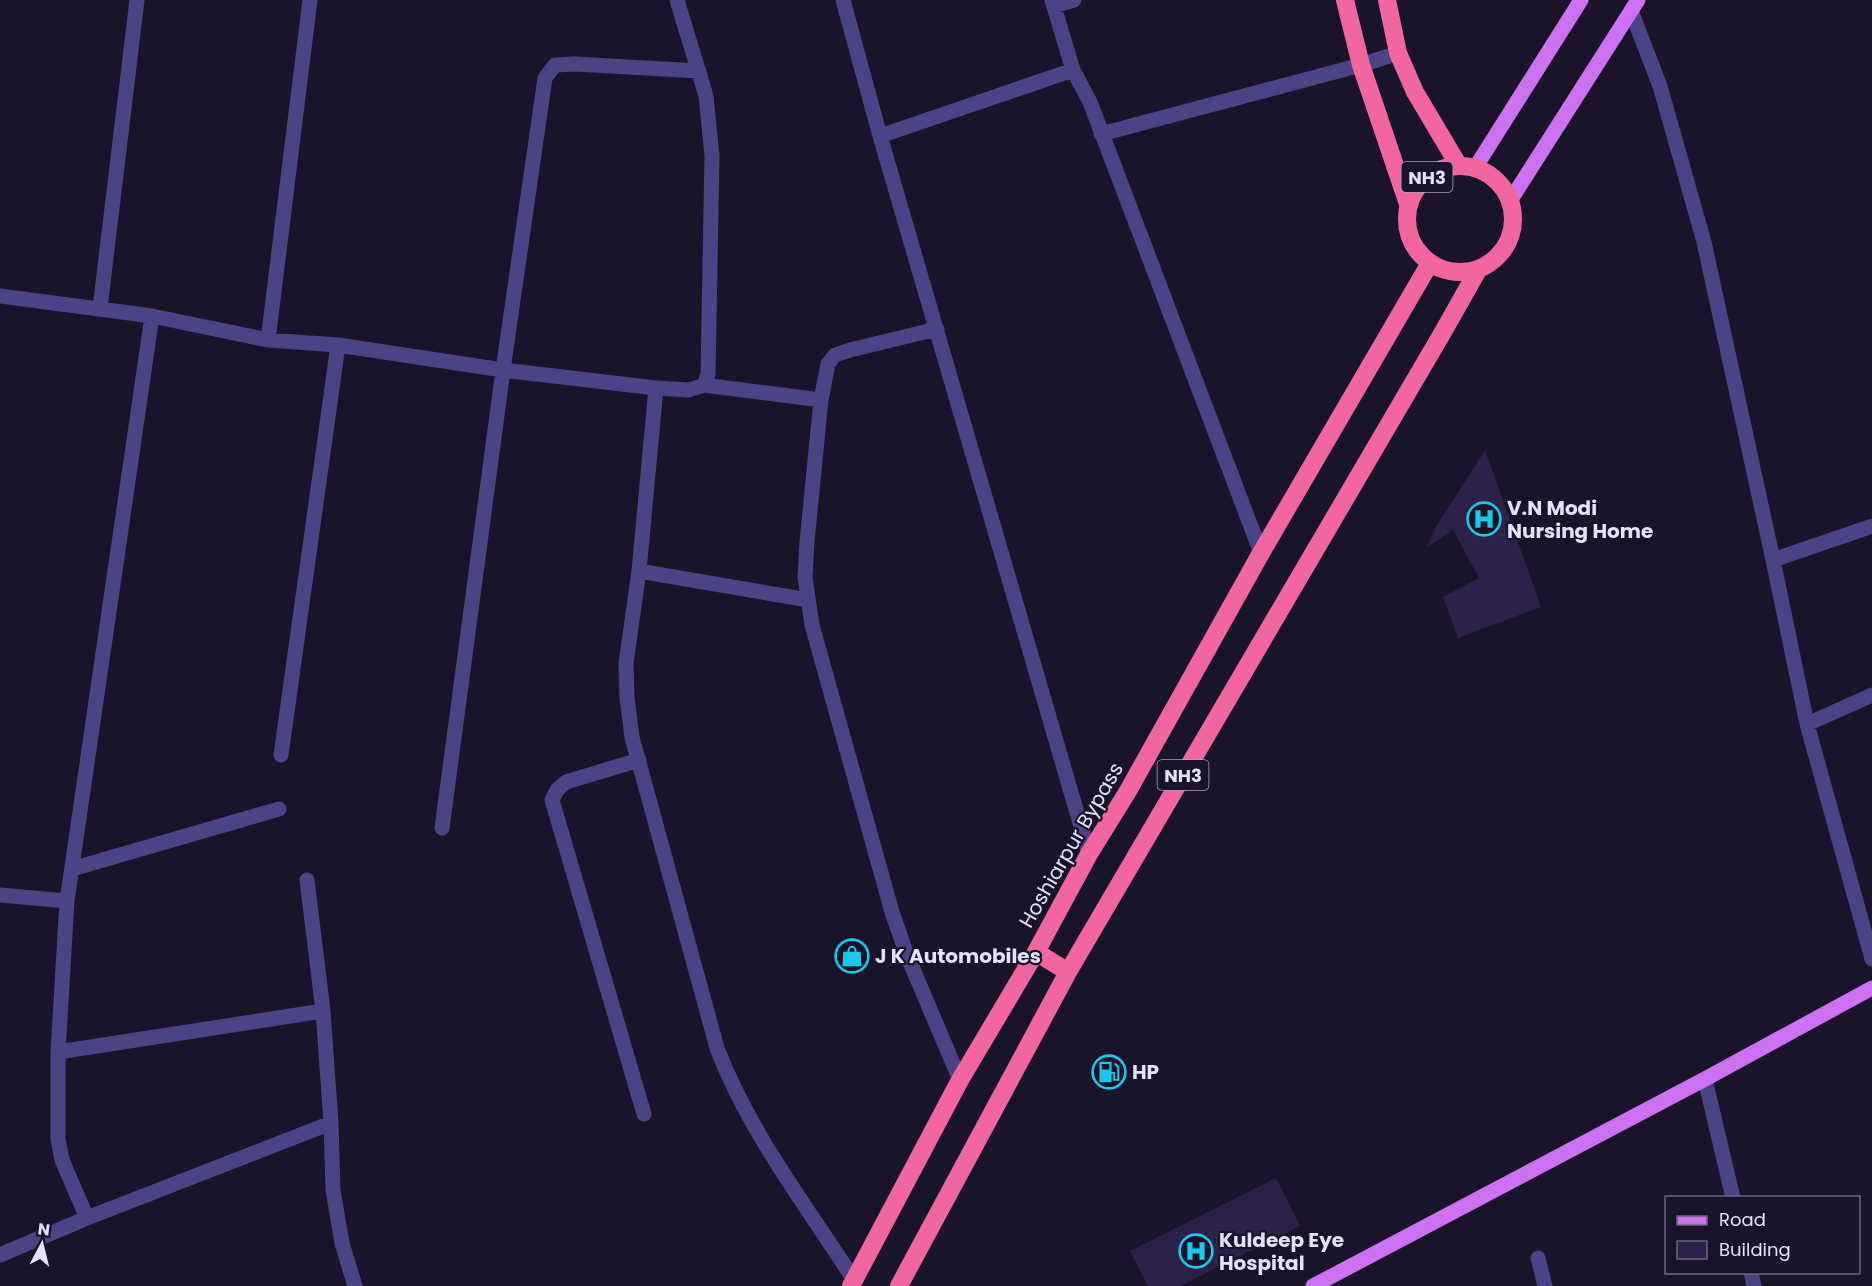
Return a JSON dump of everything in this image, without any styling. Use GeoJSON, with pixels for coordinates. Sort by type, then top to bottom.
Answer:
{"type":"FeatureCollection","features":[{"type":"Feature","properties":{"kind":"highway","name":"NH3"},"geometry":{"type":"LineString","coordinates":[[1346,0],[1361,65],[1408,204]]}},
{"type":"Feature","properties":{"kind":"highway","name":"NH3"},"geometry":{"type":"LineString","coordinates":[[1387,0],[1398,53],[1415,92],[1467,167]]}},
{"type":"Feature","properties":{"kind":"highway","name":"NH3"},"geometry":{"type":"LineString","coordinates":[[899,1286],[1068,972],[1478,270],[1492,262],[1504,249],[1511,234],[1514,218],[1510,201],[1502,187],[1490,175],[1467,167],[1442,169],[1427,177],[1415,189],[1408,204],[1406,221],[1409,237],[1417,252],[1430,263],[1261,553]]}},
{"type":"Feature","properties":{"kind":"highway"},"geometry":{"type":"LineString","coordinates":[[1430,263],[1444,270],[1461,273],[1478,270]]}},
{"type":"Feature","properties":{"kind":"highway","name":"Hoshiarpur Bypass"},"geometry":{"type":"LineString","coordinates":[[853,1283],[960,1080],[1036,952],[1089,854],[1128,791],[1261,553]]}},
{"type":"Feature","properties":{"kind":"highway"},"geometry":{"type":"LineString","coordinates":[[1036,952],[1068,972]]}},
{"type":"Feature","properties":{"kind":"main road"},"geometry":{"type":"LineString","coordinates":[[1467,167],[1581,0]]}},
{"type":"Feature","properties":{"kind":"main road"},"geometry":{"type":"LineString","coordinates":[[1510,201],[1635,6]]}},
{"type":"Feature","properties":{"kind":"main road"},"geometry":{"type":"LineString","coordinates":[[1313,1286],[1872,988]]}},
{"type":"Feature","properties":{"kind":"street"},"geometry":{"type":"LineString","coordinates":[[100,308],[137,0]]}},
{"type":"Feature","properties":{"kind":"street"},"geometry":{"type":"LineString","coordinates":[[268,340],[310,0]]}},
{"type":"Feature","properties":{"kind":"street"},"geometry":{"type":"LineString","coordinates":[[677,0],[706,96],[712,156],[708,374],[704,385]]}},
{"type":"Feature","properties":{"kind":"street"},"geometry":{"type":"LineString","coordinates":[[843,0],[880,136],[1089,854]]}},
{"type":"Feature","properties":{"kind":"street"},"geometry":{"type":"LineString","coordinates":[[1074,0],[1053,3],[1073,70],[1090,102],[1261,553]]}},
{"type":"Feature","properties":{"kind":"street"},"geometry":{"type":"LineString","coordinates":[[1635,6],[1704,242],[1807,724],[1872,959]]}},
{"type":"Feature","properties":{"kind":"street"},"geometry":{"type":"LineString","coordinates":[[1101,134],[1361,65],[1398,53]]}},
{"type":"Feature","properties":{"kind":"street"},"geometry":{"type":"LineString","coordinates":[[442,828],[503,370],[545,78],[555,65],[575,64],[699,71]]}},
{"type":"Feature","properties":{"kind":"street"},"geometry":{"type":"LineString","coordinates":[[880,136],[1073,70]]}},
{"type":"Feature","properties":{"kind":"street"},"geometry":{"type":"LineString","coordinates":[[0,296],[152,316],[268,340],[338,345],[503,370],[656,388],[689,390],[704,385],[821,400]]}},
{"type":"Feature","properties":{"kind":"street"},"geometry":{"type":"LineString","coordinates":[[87,1218],[62,1160],[58,1139],[58,1052],[67,901],[152,316]]}},
{"type":"Feature","properties":{"kind":"street"},"geometry":{"type":"LineString","coordinates":[[937,329],[835,355],[828,364],[821,400],[805,577],[812,625],[892,912],[907,956],[960,1080]]}},
{"type":"Feature","properties":{"kind":"street"},"geometry":{"type":"LineString","coordinates":[[281,755],[338,345]]}},
{"type":"Feature","properties":{"kind":"street"},"geometry":{"type":"LineString","coordinates":[[656,388],[639,571],[626,663],[627,698],[632,737],[717,1048],[729,1079],[764,1143],[853,1283]]}},
{"type":"Feature","properties":{"kind":"street"},"geometry":{"type":"LineString","coordinates":[[1773,560],[1872,526]]}},
{"type":"Feature","properties":{"kind":"street"},"geometry":{"type":"LineString","coordinates":[[639,571],[808,600]]}},
{"type":"Feature","properties":{"kind":"street"},"geometry":{"type":"LineString","coordinates":[[1807,724],[1872,695]]}},
{"type":"Feature","properties":{"kind":"street"},"geometry":{"type":"LineString","coordinates":[[639,760],[566,782],[557,790],[552,800],[644,1114]]}},
{"type":"Feature","properties":{"kind":"street"},"geometry":{"type":"LineString","coordinates":[[72,869],[279,809]]}},
{"type":"Feature","properties":{"kind":"street"},"geometry":{"type":"LineString","coordinates":[[307,880],[323,1011],[333,1190],[342,1243],[355,1286]]}},
{"type":"Feature","properties":{"kind":"street"},"geometry":{"type":"LineString","coordinates":[[0,895],[67,901]]}},
{"type":"Feature","properties":{"kind":"street"},"geometry":{"type":"LineString","coordinates":[[58,1052],[323,1011]]}},
{"type":"Feature","properties":{"kind":"street"},"geometry":{"type":"LineString","coordinates":[[1705,1079],[1733,1196]]}},
{"type":"Feature","properties":{"kind":"street"},"geometry":{"type":"LineString","coordinates":[[0,1255],[87,1218],[331,1123]]}},
{"type":"Feature","properties":{"kind":"street"},"geometry":{"type":"LineString","coordinates":[[1538,1258],[1545,1286]]}},
{"type":"Feature","properties":{"kind":"building"},"geometry":{"type":"Polygon","coordinates":[[[1485,450],[1541,607],[1458,638],[1443,597],[1479,578],[1453,530],[1427,547],[1436,527],[1485,450]]]}},
{"type":"Feature","properties":{"kind":"building"},"geometry":{"type":"Polygon","coordinates":[[[1276,1178],[1300,1226],[1180,1286],[1148,1286],[1130,1251],[1276,1178]]]}},
{"type":"Feature","properties":{"kind":"place","name":"V.N Modi Nursing Home"},"geometry":{"type":"Point","coordinates":[1484,519]}},
{"type":"Feature","properties":{"kind":"place","name":"J K Automobiles"},"geometry":{"type":"Point","coordinates":[852,956]}},
{"type":"Feature","properties":{"kind":"place","name":"HP"},"geometry":{"type":"Point","coordinates":[1109,1072]}},
{"type":"Feature","properties":{"kind":"place","name":"Kuldeep Eye Hospital"},"geometry":{"type":"Point","coordinates":[1196,1251]}}]}
